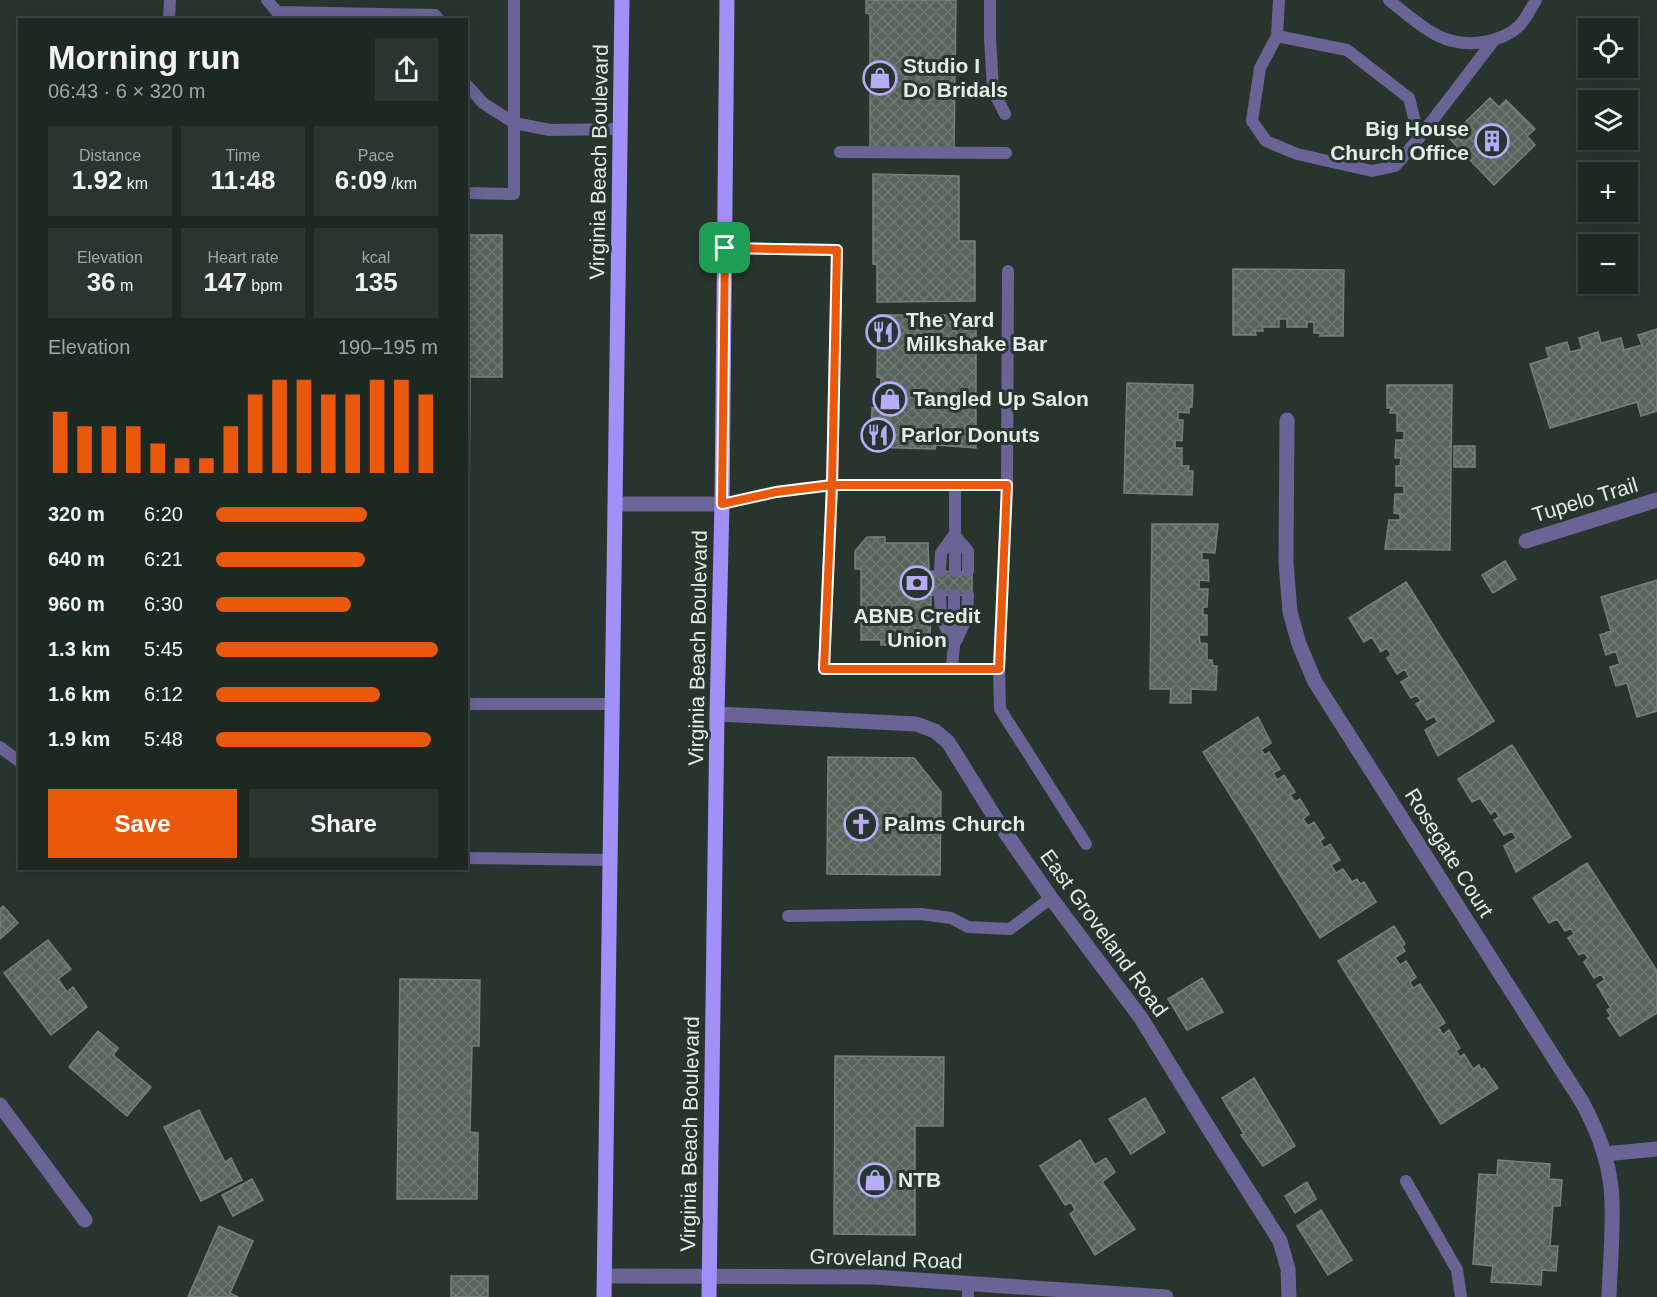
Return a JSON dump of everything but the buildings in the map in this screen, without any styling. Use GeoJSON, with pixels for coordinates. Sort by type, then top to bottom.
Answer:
{"type":"FeatureCollection","features":[{"type":"Feature","properties":{"kind":"main road","name":"Virginia Beach Boulevard"},"geometry":{"type":"LineString","coordinates":[[604,1297],[622,0]]}},
{"type":"Feature","properties":{"kind":"main road","name":"Virginia Beach Boulevard"},"geometry":{"type":"LineString","coordinates":[[709,1297],[722,504],[727,0]]}},
{"type":"Feature","properties":{"kind":"street","name":"Rosegate Court"},"geometry":{"type":"LineString","coordinates":[[1287,420],[1286,562],[1290,612],[1299,644],[1315,682],[1590,1116],[1607,1163],[1612,1202],[1609,1297]]}},
{"type":"Feature","properties":{"kind":"street","name":"Tupelo Trail"},"geometry":{"type":"LineString","coordinates":[[1526,541],[1657,500]]}},
{"type":"Feature","properties":{"kind":"street"},"geometry":{"type":"LineString","coordinates":[[616,504],[722,504]]}},
{"type":"Feature","properties":{"kind":"street","name":"East Groveland Road"},"geometry":{"type":"LineString","coordinates":[[717,714],[916,724],[935,731],[948,742],[996,819],[1051,898],[1141,1018],[1280,1241],[1288,1269],[1289,1297]]}},
{"type":"Feature","properties":{"kind":"street"},"geometry":{"type":"LineString","coordinates":[[0,1105],[85,1220]]}},
{"type":"Feature","properties":{"kind":"street"},"geometry":{"type":"LineString","coordinates":[[1604,1154],[1657,1149]]}},
{"type":"Feature","properties":{"kind":"street","name":"Groveland Road"},"geometry":{"type":"LineString","coordinates":[[605,1276],[874,1277],[968,1290],[1166,1297]]}},
{"type":"Feature","properties":{"kind":"lane"},"geometry":{"type":"LineString","coordinates":[[169,18],[170,0]]}},
{"type":"Feature","properties":{"kind":"lane"},"geometry":{"type":"LineString","coordinates":[[267,0],[277,16],[435,15],[437,18]]}},
{"type":"Feature","properties":{"kind":"lane"},"geometry":{"type":"LineString","coordinates":[[468,193],[514,194],[514,0]]}},
{"type":"Feature","properties":{"kind":"lane"},"geometry":{"type":"LineString","coordinates":[[990,0],[993,90],[1005,114]]}},
{"type":"Feature","properties":{"kind":"lane"},"geometry":{"type":"LineString","coordinates":[[1279,0],[1277,36],[1260,68],[1252,121],[1266,141],[1297,154],[1372,171],[1395,166],[1494,40]]}},
{"type":"Feature","properties":{"kind":"lane"},"geometry":{"type":"LineString","coordinates":[[1389,0],[1432,34],[1449,41],[1472,44],[1494,40],[1518,27],[1536,0]]}},
{"type":"Feature","properties":{"kind":"lane"},"geometry":{"type":"LineString","coordinates":[[1277,36],[1347,50],[1409,98],[1419,138]]}},
{"type":"Feature","properties":{"kind":"lane"},"geometry":{"type":"LineString","coordinates":[[468,86],[483,103],[514,123],[550,130],[620,129]]}},
{"type":"Feature","properties":{"kind":"lane"},"geometry":{"type":"LineString","coordinates":[[468,102],[483,103]]}},
{"type":"Feature","properties":{"kind":"lane"},"geometry":{"type":"LineString","coordinates":[[840,152],[1006,153]]}},
{"type":"Feature","properties":{"kind":"lane"},"geometry":{"type":"LineString","coordinates":[[725,248],[837,250],[832,485],[824,669],[999,669]]}},
{"type":"Feature","properties":{"kind":"lane"},"geometry":{"type":"LineString","coordinates":[[1008,271],[1007,485],[999,669],[1000,709],[1086,844]]}},
{"type":"Feature","properties":{"kind":"lane"},"geometry":{"type":"LineString","coordinates":[[722,504],[776,492],[832,485],[1007,485]]}},
{"type":"Feature","properties":{"kind":"lane"},"geometry":{"type":"LineString","coordinates":[[955,485],[955,571]]}},
{"type":"Feature","properties":{"kind":"lane"},"geometry":{"type":"LineString","coordinates":[[940,571],[941,553],[954,535]]}},
{"type":"Feature","properties":{"kind":"lane"},"geometry":{"type":"LineString","coordinates":[[954,535],[968,551],[968,572]]}},
{"type":"Feature","properties":{"kind":"lane"},"geometry":{"type":"LineString","coordinates":[[940,595],[941,618],[954,645]]}},
{"type":"Feature","properties":{"kind":"lane"},"geometry":{"type":"LineString","coordinates":[[952,668],[954,595]]}},
{"type":"Feature","properties":{"kind":"lane"},"geometry":{"type":"LineString","coordinates":[[954,645],[968,618],[968,595]]}},
{"type":"Feature","properties":{"kind":"lane"},"geometry":{"type":"LineString","coordinates":[[468,704],[612,704]]}},
{"type":"Feature","properties":{"kind":"lane"},"geometry":{"type":"LineString","coordinates":[[0,747],[18,760]]}},
{"type":"Feature","properties":{"kind":"lane"},"geometry":{"type":"LineString","coordinates":[[468,858],[609,860]]}},
{"type":"Feature","properties":{"kind":"lane"},"geometry":{"type":"LineString","coordinates":[[788,916],[921,914],[951,918],[968,927],[1010,929],[1051,898]]}},
{"type":"Feature","properties":{"kind":"lane"},"geometry":{"type":"LineString","coordinates":[[1406,1181],[1457,1270],[1461,1297]]}},
{"type":"Feature","properties":{"kind":"place","name":"Studio I Do Bridals"},"geometry":{"type":"Point","coordinates":[880,78]}},
{"type":"Feature","properties":{"kind":"place","name":"Big House Church Office"},"geometry":{"type":"Point","coordinates":[1492,141]}},
{"type":"Feature","properties":{"kind":"place","name":"The Yard Milkshake Bar"},"geometry":{"type":"Point","coordinates":[883,332]}},
{"type":"Feature","properties":{"kind":"place","name":"Tangled Up Salon"},"geometry":{"type":"Point","coordinates":[890,399]}},
{"type":"Feature","properties":{"kind":"place","name":"Parlor Donuts"},"geometry":{"type":"Point","coordinates":[878,435]}},
{"type":"Feature","properties":{"kind":"place","name":"ABNB Credit Union"},"geometry":{"type":"Point","coordinates":[917,583]}},
{"type":"Feature","properties":{"kind":"place","name":"Palms Church"},"geometry":{"type":"Point","coordinates":[861,824]}},
{"type":"Feature","properties":{"kind":"place","name":"NTB"},"geometry":{"type":"Point","coordinates":[875,1180]}},
{"type":"Feature","properties":{"kind":"route"},"geometry":{"type":"LineString","coordinates":[[725,248],[722,504],[776,492],[832,485],[1007,485],[999,669],[824,669],[832,485],[837,250],[725,248]]}}]}
